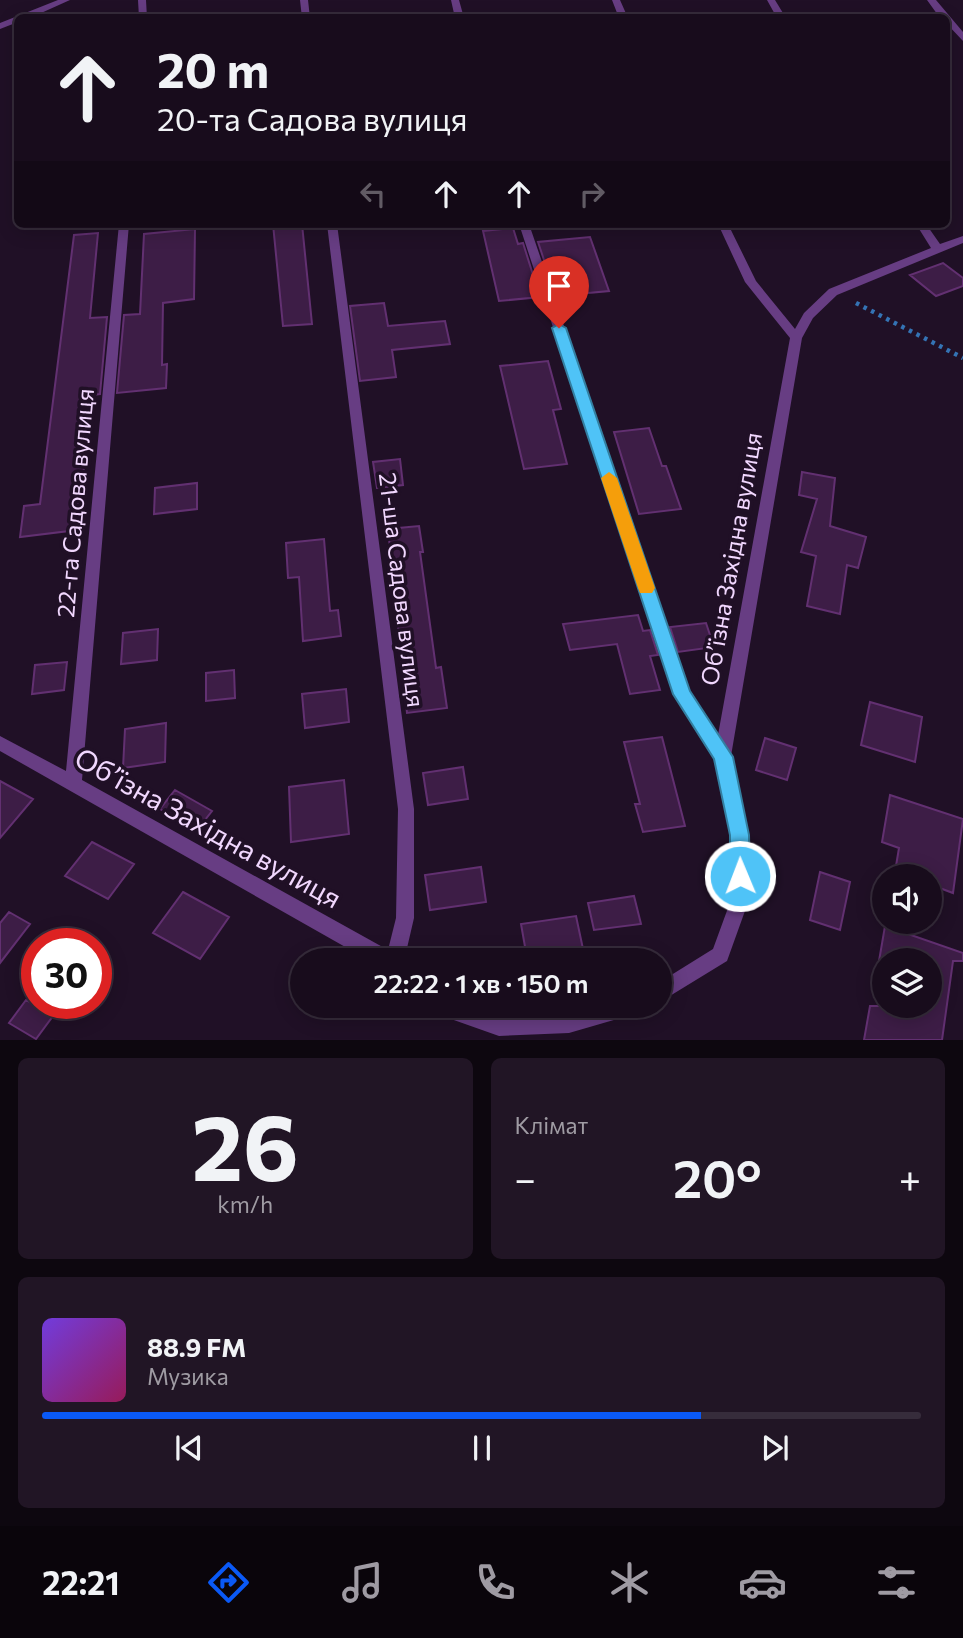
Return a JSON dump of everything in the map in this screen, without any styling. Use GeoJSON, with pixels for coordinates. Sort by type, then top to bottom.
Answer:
{"type":"FeatureCollection","features":[{"type":"Feature","properties":{"kind":"street"},"geometry":{"type":"LineString","coordinates":[[29,14],[66,0]]}},
{"type":"Feature","properties":{"kind":"street"},"geometry":{"type":"LineString","coordinates":[[930,0],[942,14]]}},
{"type":"Feature","properties":{"kind":"street"},"geometry":{"type":"LineString","coordinates":[[950,23],[963,38]]}},
{"type":"Feature","properties":{"kind":"street","name":"22-га Садова вулиця"},"geometry":{"type":"LineString","coordinates":[[73,785],[124,228]]}},
{"type":"Feature","properties":{"kind":"street","name":"21-ша Садова вулиця"},"geometry":{"type":"LineString","coordinates":[[333,228],[406,809],[405,918],[398,948]]}},
{"type":"Feature","properties":{"kind":"street"},"geometry":{"type":"LineString","coordinates":[[525,228],[682,694],[723,757]]}},
{"type":"Feature","properties":{"kind":"street"},"geometry":{"type":"LineString","coordinates":[[725,228],[751,282],[796,338]]}},
{"type":"Feature","properties":{"kind":"street"},"geometry":{"type":"LineString","coordinates":[[923,228],[937,249]]}},
{"type":"Feature","properties":{"kind":"street","name":"Обʼїзна Західна вулиця"},"geometry":{"type":"LineString","coordinates":[[672,985],[720,955],[741,897],[740,835],[723,757],[796,338],[808,316],[833,292],[963,239]]}},
{"type":"Feature","properties":{"kind":"street","name":"Обʼїзна Західна вулиця"},"geometry":{"type":"LineString","coordinates":[[0,743],[366,948]]}},
{"type":"Feature","properties":{"kind":"street"},"geometry":{"type":"LineString","coordinates":[[475,1018],[499,1026],[569,1023],[587,1018]]}},
{"type":"Feature","properties":{"kind":"path"},"geometry":{"type":"LineString","coordinates":[[833,292],[963,358]]}},
{"type":"Feature","properties":{"kind":"building"},"geometry":{"type":"Polygon","coordinates":[[[273,228],[302,228],[312,324],[283,326],[273,228]]]}},
{"type":"Feature","properties":{"kind":"building"},"geometry":{"type":"Polygon","coordinates":[[[513,228],[518,244],[523,243],[540,297],[499,301],[483,231],[513,228]]]}},
{"type":"Feature","properties":{"kind":"building"},"geometry":{"type":"Polygon","coordinates":[[[195,229],[194,299],[163,303],[162,365],[167,364],[166,388],[117,393],[124,315],[140,314],[144,234],[195,229]]]}},
{"type":"Feature","properties":{"kind":"building"},"geometry":{"type":"Polygon","coordinates":[[[98,233],[90,318],[107,317],[100,394],[92,395],[77,530],[20,537],[24,506],[40,504],[74,235],[98,233]]]}},
{"type":"Feature","properties":{"kind":"building"},"geometry":{"type":"Polygon","coordinates":[[[590,237],[609,291],[556,296],[538,242],[590,237]]]}},
{"type":"Feature","properties":{"kind":"building"},"geometry":{"type":"Polygon","coordinates":[[[943,263],[963,278],[963,286],[936,296],[910,275],[943,263]]]}},
{"type":"Feature","properties":{"kind":"building"},"geometry":{"type":"Polygon","coordinates":[[[384,303],[388,326],[445,321],[450,344],[392,350],[396,377],[360,381],[350,306],[384,303]]]}},
{"type":"Feature","properties":{"kind":"building"},"geometry":{"type":"Polygon","coordinates":[[[548,361],[561,409],[553,410],[567,464],[524,469],[500,366],[548,361]]]}},
{"type":"Feature","properties":{"kind":"building"},"geometry":{"type":"Polygon","coordinates":[[[649,428],[681,509],[639,514],[614,432],[649,428]]]}},
{"type":"Feature","properties":{"kind":"building"},"geometry":{"type":"Polygon","coordinates":[[[400,459],[403,485],[377,488],[373,462],[400,459]]]}},
{"type":"Feature","properties":{"kind":"building"},"geometry":{"type":"Polygon","coordinates":[[[802,472],[835,478],[830,526],[866,537],[858,568],[847,565],[840,614],[807,606],[816,556],[801,552],[817,499],[799,495],[802,472]]]}},
{"type":"Feature","properties":{"kind":"building"},"geometry":{"type":"Polygon","coordinates":[[[197,483],[197,509],[154,514],[155,488],[197,483]]]}},
{"type":"Feature","properties":{"kind":"building"},"geometry":{"type":"Polygon","coordinates":[[[419,526],[436,668],[441,667],[447,708],[407,713],[388,529],[419,526]]]}},
{"type":"Feature","properties":{"kind":"building"},"geometry":{"type":"Polygon","coordinates":[[[324,539],[330,611],[338,610],[341,636],[303,641],[299,577],[288,578],[286,543],[324,539]]]}},
{"type":"Feature","properties":{"kind":"building"},"geometry":{"type":"Polygon","coordinates":[[[638,615],[643,631],[650,630],[658,655],[650,656],[660,690],[630,694],[617,644],[570,650],[563,624],[638,615]]]}},
{"type":"Feature","properties":{"kind":"building"},"geometry":{"type":"Polygon","coordinates":[[[706,623],[714,647],[678,652],[670,627],[706,623]]]}},
{"type":"Feature","properties":{"kind":"building"},"geometry":{"type":"Polygon","coordinates":[[[158,629],[157,660],[121,664],[123,633],[158,629]]]}},
{"type":"Feature","properties":{"kind":"building"},"geometry":{"type":"Polygon","coordinates":[[[67,662],[64,690],[32,694],[35,665],[67,662]]]}},
{"type":"Feature","properties":{"kind":"building"},"geometry":{"type":"Polygon","coordinates":[[[234,670],[235,698],[206,701],[206,673],[234,670]]]}},
{"type":"Feature","properties":{"kind":"building"},"geometry":{"type":"Polygon","coordinates":[[[346,689],[349,722],[305,728],[302,694],[346,689]]]}},
{"type":"Feature","properties":{"kind":"building"},"geometry":{"type":"Polygon","coordinates":[[[870,702],[922,717],[915,762],[861,745],[870,702]]]}},
{"type":"Feature","properties":{"kind":"building"},"geometry":{"type":"Polygon","coordinates":[[[166,723],[165,762],[123,768],[125,729],[166,723]]]}},
{"type":"Feature","properties":{"kind":"building"},"geometry":{"type":"Polygon","coordinates":[[[662,737],[685,826],[643,832],[635,804],[640,804],[624,742],[662,737]]]}},
{"type":"Feature","properties":{"kind":"building"},"geometry":{"type":"Polygon","coordinates":[[[765,738],[796,748],[787,780],[756,770],[765,738]]]}},
{"type":"Feature","properties":{"kind":"building"},"geometry":{"type":"Polygon","coordinates":[[[463,767],[468,799],[428,805],[423,773],[463,767]]]}},
{"type":"Feature","properties":{"kind":"building"},"geometry":{"type":"Polygon","coordinates":[[[344,780],[349,834],[291,842],[289,787],[344,780]]]}},
{"type":"Feature","properties":{"kind":"building"},"geometry":{"type":"Polygon","coordinates":[[[0,781],[33,799],[0,838],[0,781]]]}},
{"type":"Feature","properties":{"kind":"building"},"geometry":{"type":"Polygon","coordinates":[[[175,790],[212,811],[197,830],[160,809],[175,790]]]}},
{"type":"Feature","properties":{"kind":"building"},"geometry":{"type":"Polygon","coordinates":[[[890,795],[963,819],[953,893],[942,889],[942,864],[896,864],[899,848],[882,842],[890,795]]]}},
{"type":"Feature","properties":{"kind":"building"},"geometry":{"type":"Polygon","coordinates":[[[92,842],[134,864],[108,899],[65,876],[92,842]]]}},
{"type":"Feature","properties":{"kind":"building"},"geometry":{"type":"Polygon","coordinates":[[[481,867],[486,902],[430,910],[425,875],[481,867]]]}},
{"type":"Feature","properties":{"kind":"building"},"geometry":{"type":"Polygon","coordinates":[[[820,872],[850,882],[840,930],[810,920],[820,872]]]}},
{"type":"Feature","properties":{"kind":"building"},"geometry":{"type":"Polygon","coordinates":[[[183,892],[229,917],[200,959],[153,933],[183,892]]]}},
{"type":"Feature","properties":{"kind":"building"},"geometry":{"type":"Polygon","coordinates":[[[634,896],[641,924],[594,930],[588,903],[634,896]]]}},
{"type":"Feature","properties":{"kind":"building"},"geometry":{"type":"Polygon","coordinates":[[[9,912],[30,924],[27,928],[21,928],[21,936],[0,963],[0,923],[9,912]]]}},
{"type":"Feature","properties":{"kind":"building"},"geometry":{"type":"Polygon","coordinates":[[[576,916],[583,948],[525,948],[521,924],[576,916]]]}},
{"type":"Feature","properties":{"kind":"building"},"geometry":{"type":"Polygon","coordinates":[[[884,934],[908,934],[963,953],[963,961],[953,961],[942,1040],[864,1040],[870,1006],[872,1018],[942,1018],[942,948],[881,948],[884,934]]]}},
{"type":"Feature","properties":{"kind":"building"},"geometry":{"type":"Polygon","coordinates":[[[21,1007],[21,1019],[51,1019],[36,1039],[9,1023],[21,1007]]]}},
{"type":"Feature","properties":{"kind":"slow traffic"},"geometry":{"type":"LineString","coordinates":[[609,478],[646,588]]}},
{"type":"Feature","properties":{"kind":"route"},"geometry":{"type":"LineString","coordinates":[[559,328],[682,694],[723,757],[740,835],[740,876]]}}]}
